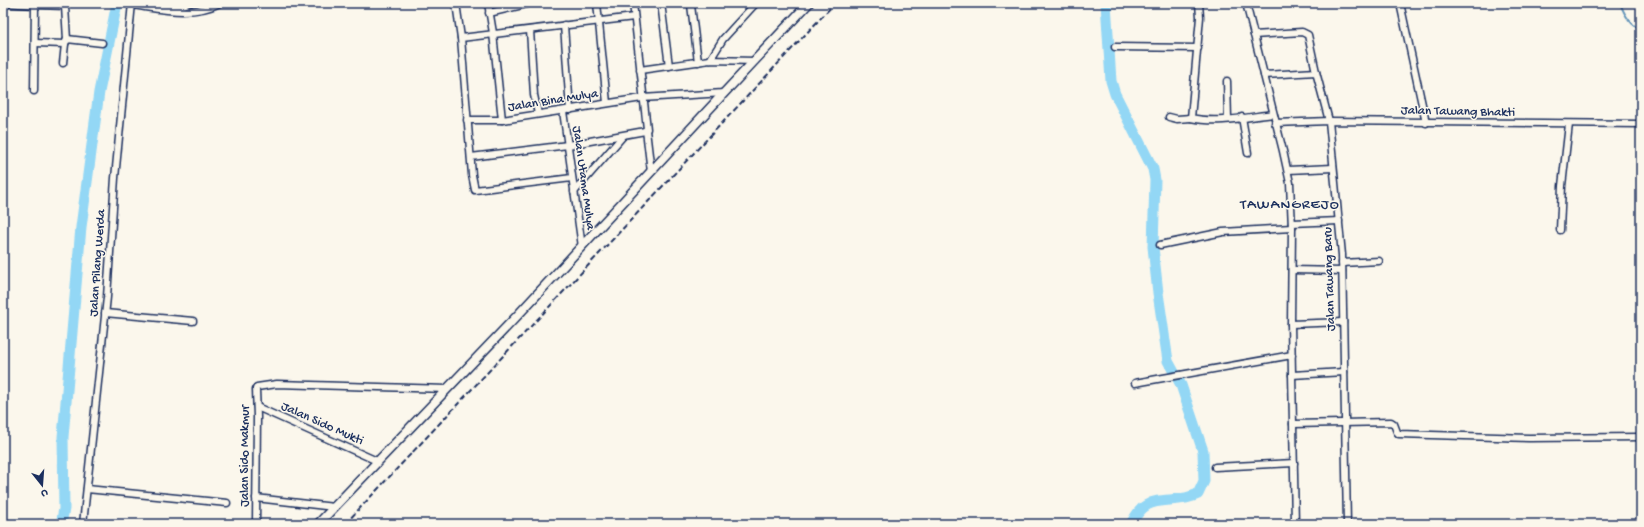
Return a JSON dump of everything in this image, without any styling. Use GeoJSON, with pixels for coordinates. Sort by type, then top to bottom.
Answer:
{"type":"FeatureCollection","features":[{"type":"Feature","properties":{"kind":"main road"},"geometry":{"type":"LineString","coordinates":[[318,524],[582,247],[809,3]]}},
{"type":"Feature","properties":{"kind":"street"},"geometry":{"type":"LineString","coordinates":[[3,3],[65,4],[66,42],[63,63]]}},
{"type":"Feature","properties":{"kind":"street"},"geometry":{"type":"LineString","coordinates":[[157,3],[178,7],[189,3]]}},
{"type":"Feature","properties":{"kind":"street"},"geometry":{"type":"LineString","coordinates":[[132,4],[169,11],[183,11],[207,8],[220,3]]}},
{"type":"Feature","properties":{"kind":"street"},"geometry":{"type":"LineString","coordinates":[[456,3],[461,38],[467,120],[476,190],[572,178]]}},
{"type":"Feature","properties":{"kind":"street"},"geometry":{"type":"LineString","coordinates":[[488,3],[493,33],[502,120]]}},
{"type":"Feature","properties":{"kind":"street"},"geometry":{"type":"LineString","coordinates":[[489,13],[531,3]]}},
{"type":"Feature","properties":{"kind":"street"},"geometry":{"type":"LineString","coordinates":[[596,3],[607,103]]}},
{"type":"Feature","properties":{"kind":"street"},"geometry":{"type":"LineString","coordinates":[[633,3],[651,172]]}},
{"type":"Feature","properties":{"kind":"street"},"geometry":{"type":"LineString","coordinates":[[661,3],[669,66]]}},
{"type":"Feature","properties":{"kind":"street"},"geometry":{"type":"LineString","coordinates":[[692,3],[698,62]]}},
{"type":"Feature","properties":{"kind":"street"},"geometry":{"type":"LineString","coordinates":[[710,60],[723,39],[756,3]]}},
{"type":"Feature","properties":{"kind":"street"},"geometry":{"type":"LineString","coordinates":[[1191,118],[1198,48],[1200,3]]}},
{"type":"Feature","properties":{"kind":"street"},"geometry":{"type":"LineString","coordinates":[[1246,3],[1288,170],[1292,226],[1291,324],[1295,524]]}},
{"type":"Feature","properties":{"kind":"street"},"geometry":{"type":"LineString","coordinates":[[1400,3],[1426,123]]}},
{"type":"Feature","properties":{"kind":"street"},"geometry":{"type":"LineString","coordinates":[[34,91],[35,4]]}},
{"type":"Feature","properties":{"kind":"street","name":"Jalan Pilang Werda"},"geometry":{"type":"LineString","coordinates":[[83,524],[105,313],[115,178],[132,4]]}},
{"type":"Feature","properties":{"kind":"street"},"geometry":{"type":"LineString","coordinates":[[461,38],[598,20],[634,17]]}},
{"type":"Feature","properties":{"kind":"street"},"geometry":{"type":"LineString","coordinates":[[564,25],[570,110]]}},
{"type":"Feature","properties":{"kind":"street"},"geometry":{"type":"LineString","coordinates":[[530,30],[534,96],[538,114]]}},
{"type":"Feature","properties":{"kind":"street","name":"Jalan Tawang Baru"},"geometry":{"type":"LineString","coordinates":[[1254,35],[1302,32],[1309,36],[1316,72],[1329,121],[1342,263],[1347,524]]}},
{"type":"Feature","properties":{"kind":"street"},"geometry":{"type":"LineString","coordinates":[[35,43],[102,43]]}},
{"type":"Feature","properties":{"kind":"street"},"geometry":{"type":"LineString","coordinates":[[1115,46],[1198,48]]}},
{"type":"Feature","properties":{"kind":"street"},"geometry":{"type":"LineString","coordinates":[[640,70],[710,60],[755,61]]}},
{"type":"Feature","properties":{"kind":"street"},"geometry":{"type":"LineString","coordinates":[[1264,75],[1316,72]]}},
{"type":"Feature","properties":{"kind":"street"},"geometry":{"type":"LineString","coordinates":[[1227,81],[1228,119]]}},
{"type":"Feature","properties":{"kind":"street","name":"Jalan Bina Mulya"},"geometry":{"type":"LineString","coordinates":[[467,120],[502,120],[642,98],[724,93]]}},
{"type":"Feature","properties":{"kind":"street","name":"Jalan Utama Mulya"},"geometry":{"type":"LineString","coordinates":[[563,111],[582,247]]}},
{"type":"Feature","properties":{"kind":"street"},"geometry":{"type":"LineString","coordinates":[[1170,117],[1177,119],[1191,118],[1211,120],[1273,114]]}},
{"type":"Feature","properties":{"kind":"street"},"geometry":{"type":"LineString","coordinates":[[1242,117],[1248,153]]}},
{"type":"Feature","properties":{"kind":"street","name":"Jalan Tawang Bhakti"},"geometry":{"type":"LineString","coordinates":[[1275,123],[1329,121],[1641,124]]}},
{"type":"Feature","properties":{"kind":"street"},"geometry":{"type":"LineString","coordinates":[[1560,230],[1562,186],[1569,124]]}},
{"type":"Feature","properties":{"kind":"street"},"geometry":{"type":"LineString","coordinates":[[471,156],[568,145],[623,136],[646,130]]}},
{"type":"Feature","properties":{"kind":"street"},"geometry":{"type":"LineString","coordinates":[[574,192],[623,136]]}},
{"type":"Feature","properties":{"kind":"street"},"geometry":{"type":"LineString","coordinates":[[1288,170],[1333,168]]}},
{"type":"Feature","properties":{"kind":"street"},"geometry":{"type":"LineString","coordinates":[[1160,244],[1219,233],[1339,220]]}},
{"type":"Feature","properties":{"kind":"street"},"geometry":{"type":"LineString","coordinates":[[1342,263],[1379,261]]}},
{"type":"Feature","properties":{"kind":"street"},"geometry":{"type":"LineString","coordinates":[[1292,270],[1342,270]]}},
{"type":"Feature","properties":{"kind":"street"},"geometry":{"type":"LineString","coordinates":[[105,313],[193,321]]}},
{"type":"Feature","properties":{"kind":"street"},"geometry":{"type":"LineString","coordinates":[[1291,324],[1343,322]]}},
{"type":"Feature","properties":{"kind":"street"},"geometry":{"type":"LineString","coordinates":[[1135,383],[1292,355]]}},
{"type":"Feature","properties":{"kind":"street"},"geometry":{"type":"LineString","coordinates":[[1292,375],[1344,372]]}},
{"type":"Feature","properties":{"kind":"street","name":"Jalan Sido Makmur"},"geometry":{"type":"LineString","coordinates":[[256,524],[256,389],[259,386],[278,384],[447,389]]}},
{"type":"Feature","properties":{"kind":"street","name":"Jalan Sido Mukti"},"geometry":{"type":"LineString","coordinates":[[257,407],[377,461]]}},
{"type":"Feature","properties":{"kind":"street"},"geometry":{"type":"LineString","coordinates":[[1293,424],[1391,422],[1394,424],[1399,434],[1529,438],[1641,437]]}},
{"type":"Feature","properties":{"kind":"street"},"geometry":{"type":"LineString","coordinates":[[1215,467],[1294,463]]}},
{"type":"Feature","properties":{"kind":"street"},"geometry":{"type":"LineString","coordinates":[[87,489],[227,503]]}},
{"type":"Feature","properties":{"kind":"street"},"geometry":{"type":"LineString","coordinates":[[256,498],[334,507]]}},
{"type":"Feature","properties":{"kind":"waterway"},"geometry":{"type":"LineString","coordinates":[[61,524],[64,509],[63,437],[81,227],[99,92],[117,3]]}},
{"type":"Feature","properties":{"kind":"waterway"},"geometry":{"type":"LineString","coordinates":[[1106,3],[1111,81],[1115,94],[1153,169],[1155,180],[1153,247],[1168,361],[1181,385],[1203,451],[1204,481],[1198,494],[1191,497],[1152,503],[1139,511],[1131,524]]}},
{"type":"Feature","properties":{"kind":"waterway"},"geometry":{"type":"LineString","coordinates":[[1620,3],[1628,19],[1641,30]]}},
{"type":"Feature","properties":{"kind":"railway"},"geometry":{"type":"LineString","coordinates":[[345,524],[835,3]]}},
{"type":"Feature","properties":{"kind":"district","name":"TAWANGREJO"},"geometry":{"type":"Point","coordinates":[1290,205]}}]}
